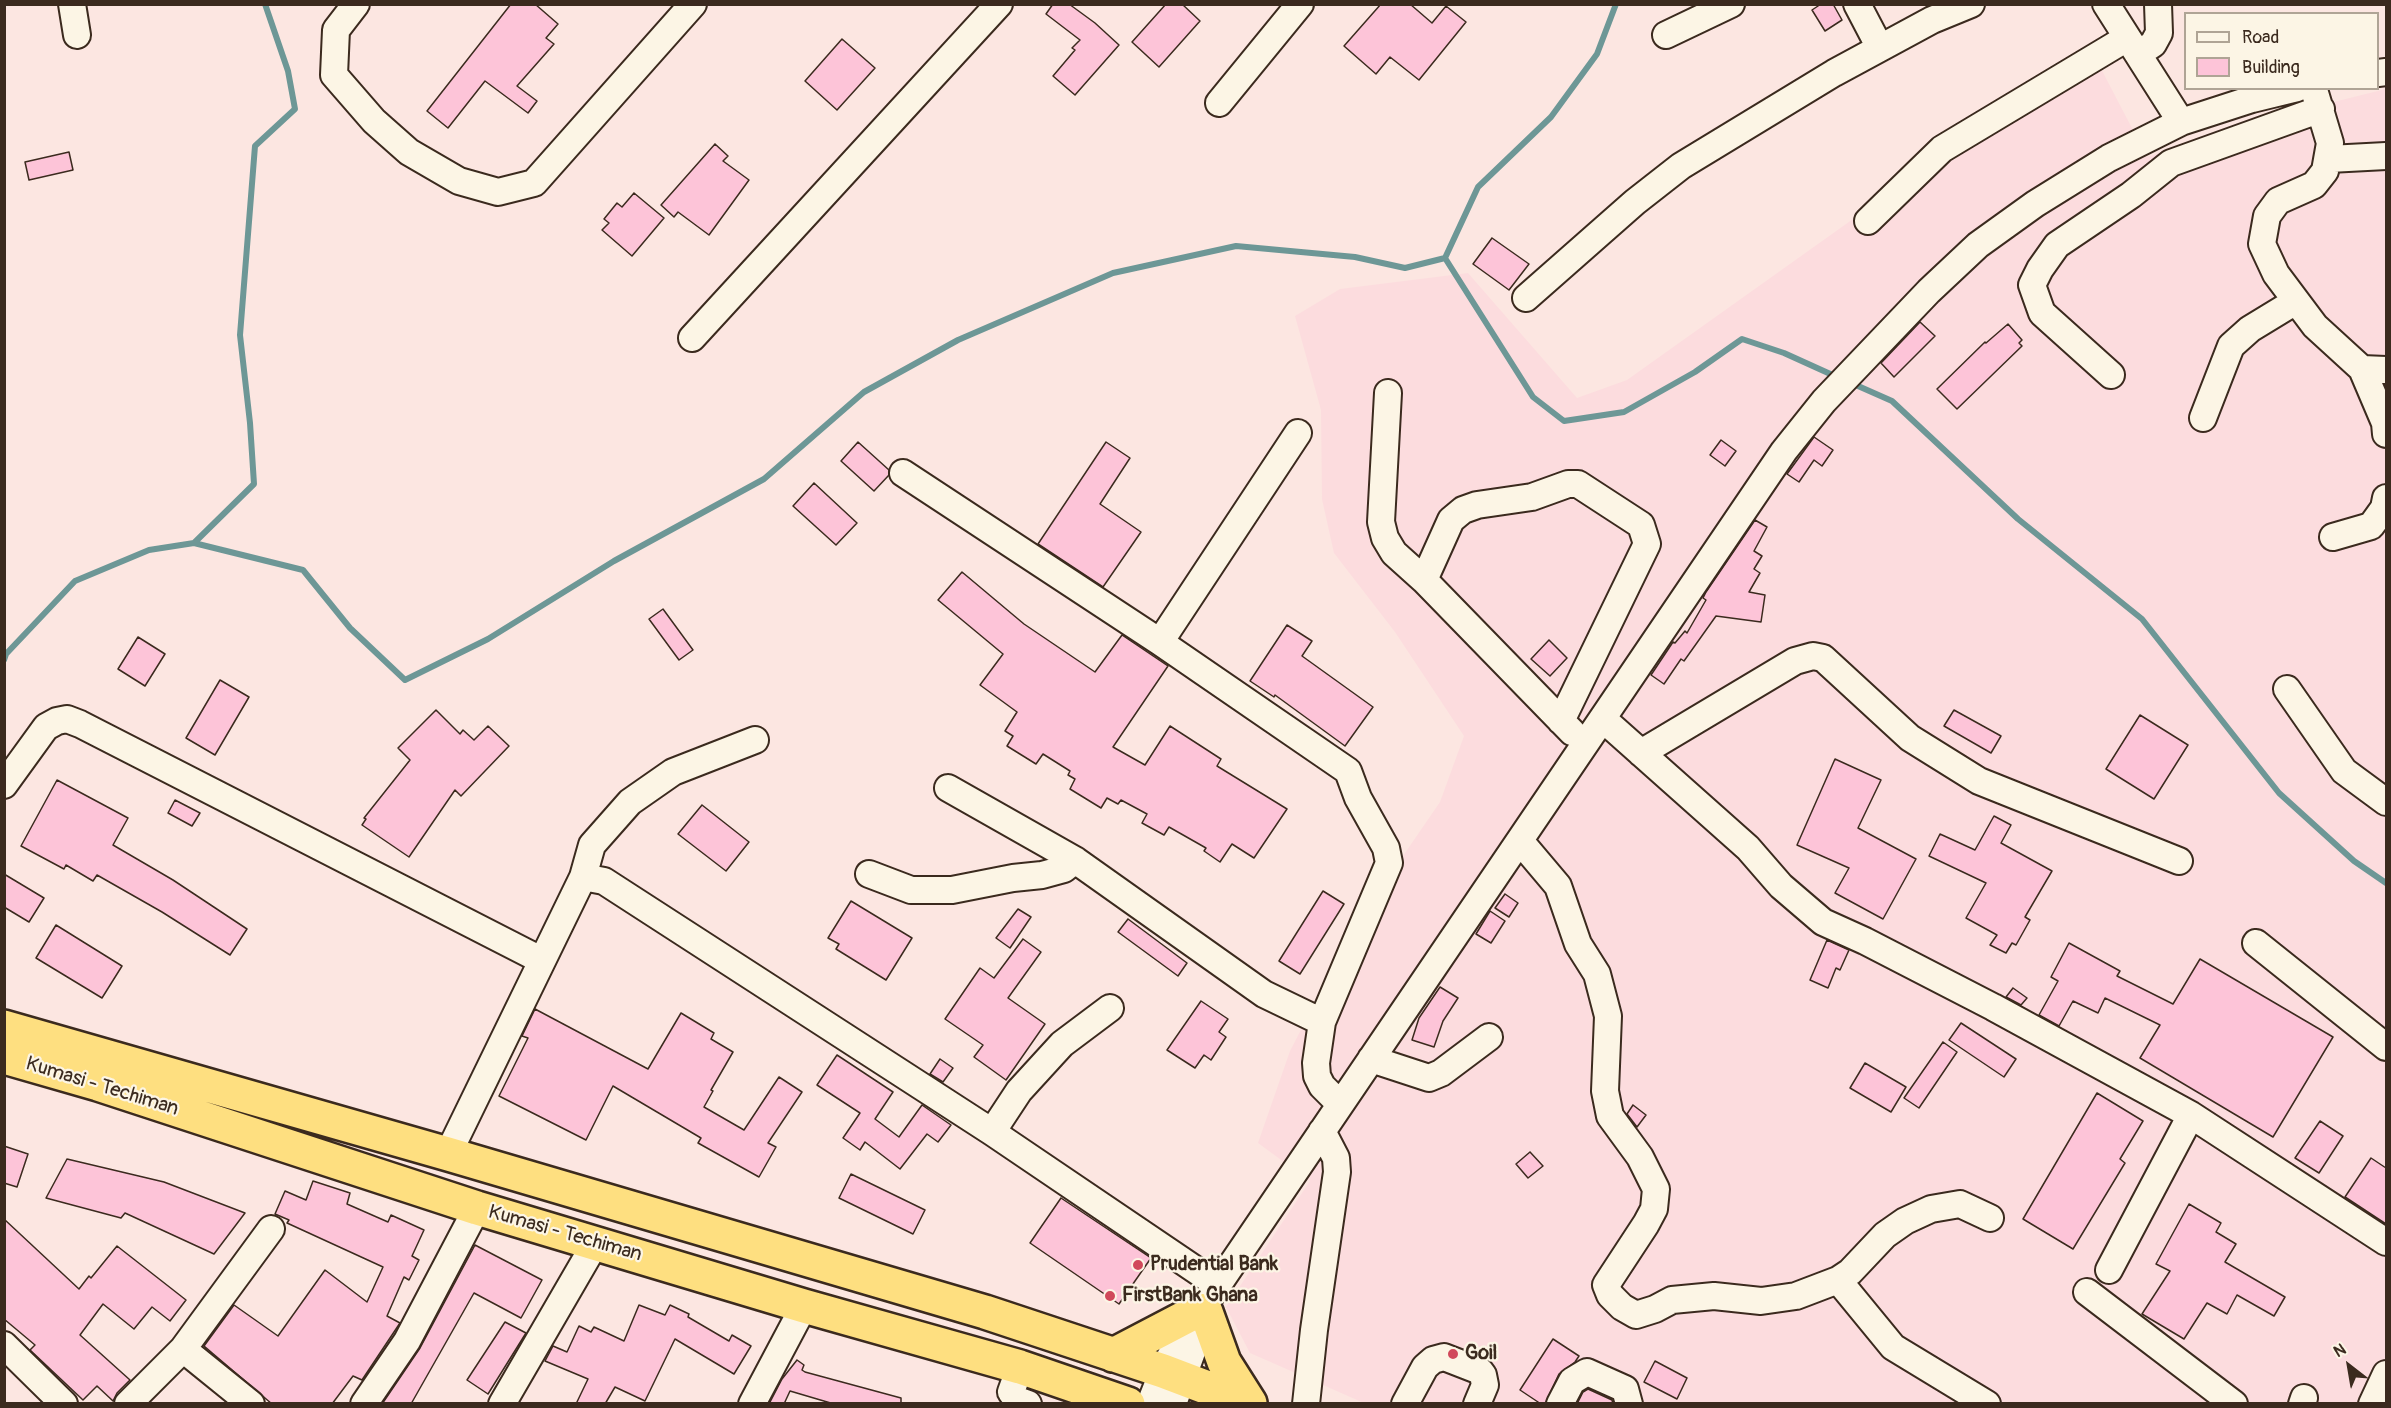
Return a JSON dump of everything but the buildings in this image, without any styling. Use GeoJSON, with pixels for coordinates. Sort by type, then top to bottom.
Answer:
{"type":"FeatureCollection","features":[{"type":"Feature","properties":{"kind":"highway"},"geometry":{"type":"LineString","coordinates":[[4,1027],[448,1154],[985,1312],[1113,1355],[1172,1384],[1250,1404]]}},
{"type":"Feature","properties":{"kind":"highway","name":"Kumasi - Techiman"},"geometry":{"type":"LineString","coordinates":[[4,1057],[98,1083],[477,1208],[804,1306],[1020,1367],[1128,1404]]}},
{"type":"Feature","properties":{"kind":"highway"},"geometry":{"type":"LineString","coordinates":[[1113,1355],[1207,1302],[1224,1362],[1250,1404]]}},
{"type":"Feature","properties":{"kind":"street"},"geometry":{"type":"LineString","coordinates":[[72,4],[77,35]]}},
{"type":"Feature","properties":{"kind":"street"},"geometry":{"type":"LineString","coordinates":[[356,4],[336,30],[334,75],[374,121],[409,152],[459,181],[498,192],[534,183],[693,4]]}},
{"type":"Feature","properties":{"kind":"street"},"geometry":{"type":"LineString","coordinates":[[692,338],[999,4]]}},
{"type":"Feature","properties":{"kind":"street"},"geometry":{"type":"LineString","coordinates":[[1219,104],[1300,4]]}},
{"type":"Feature","properties":{"kind":"street"},"geometry":{"type":"LineString","coordinates":[[1666,35],[1731,4]]}},
{"type":"Feature","properties":{"kind":"street"},"geometry":{"type":"LineString","coordinates":[[1857,4],[1880,48]]}},
{"type":"Feature","properties":{"kind":"street"},"geometry":{"type":"LineString","coordinates":[[1526,298],[1635,202],[1681,166],[1834,73],[1932,20],[1971,4]]}},
{"type":"Feature","properties":{"kind":"street"},"geometry":{"type":"LineString","coordinates":[[2106,4],[2181,122]]}},
{"type":"Feature","properties":{"kind":"street"},"geometry":{"type":"LineString","coordinates":[[1868,221],[1942,149],[2133,46],[2153,44],[2159,33],[2158,4]]}},
{"type":"Feature","properties":{"kind":"street"},"geometry":{"type":"LineString","coordinates":[[1150,1404],[1172,1384],[1201,1331],[1207,1302],[1340,1104],[1784,451],[1824,401],[1978,245],[2035,204],[2109,158],[2181,122],[2252,99],[2289,90]]}},
{"type":"Feature","properties":{"kind":"street"},"geometry":{"type":"LineString","coordinates":[[2112,375],[2042,313],[2032,285],[2057,245],[2131,195],[2171,163],[2317,99],[2330,143],[2329,159],[2325,171],[2314,185],[2278,201],[2267,216],[2262,244],[2276,274],[2315,326],[2374,369],[2386,434]]}},
{"type":"Feature","properties":{"kind":"street"},"geometry":{"type":"LineString","coordinates":[[2329,159],[2386,156]]}},
{"type":"Feature","properties":{"kind":"street"},"geometry":{"type":"LineString","coordinates":[[2203,418],[2231,346],[2237,338],[2296,301]]}},
{"type":"Feature","properties":{"kind":"street"},"geometry":{"type":"LineString","coordinates":[[1388,393],[1381,522],[1385,538],[1394,553],[1424,580],[1585,746]]}},
{"type":"Feature","properties":{"kind":"street"},"geometry":{"type":"LineString","coordinates":[[1160,642],[1298,433]]}},
{"type":"Feature","properties":{"kind":"street"},"geometry":{"type":"LineString","coordinates":[[903,473],[1160,642],[1348,771],[1358,798],[1386,848],[1389,863],[1322,1022],[1316,1063],[1317,1076],[1322,1086],[1340,1104]]}},
{"type":"Feature","properties":{"kind":"street"},"geometry":{"type":"LineString","coordinates":[[1424,580],[1451,520],[1463,510],[1477,505],[1532,497],[1568,484],[1578,484],[1641,525],[1647,544],[1561,721]]}},
{"type":"Feature","properties":{"kind":"street"},"geometry":{"type":"LineString","coordinates":[[2333,537],[2371,526],[2384,508],[2386,498]]}},
{"type":"Feature","properties":{"kind":"street"},"geometry":{"type":"LineString","coordinates":[[1641,753],[1796,661],[1813,656],[1823,658],[1910,738],[1979,781],[2179,861]]}},
{"type":"Feature","properties":{"kind":"street"},"geometry":{"type":"LineString","coordinates":[[2288,688],[2344,771],[2386,802]]}},
{"type":"Feature","properties":{"kind":"street"},"geometry":{"type":"LineString","coordinates":[[4,785],[46,727],[67,719],[541,960]]}},
{"type":"Feature","properties":{"kind":"street"},"geometry":{"type":"LineString","coordinates":[[1603,719],[1748,848],[1781,885],[1823,922],[1983,1002],[2191,1115],[2386,1242]]}},
{"type":"Feature","properties":{"kind":"street"},"geometry":{"type":"LineString","coordinates":[[448,1154],[583,877],[592,845],[630,802],[673,772],[755,740]]}},
{"type":"Feature","properties":{"kind":"street"},"geometry":{"type":"LineString","coordinates":[[948,788],[1075,860],[1264,994],[1322,1022]]}},
{"type":"Feature","properties":{"kind":"street"},"geometry":{"type":"LineString","coordinates":[[1520,841],[1558,886],[1578,944],[1597,974],[1608,1016],[1605,1091],[1610,1116],[1640,1157],[1656,1189],[1654,1209],[1606,1285],[1610,1295],[1622,1306],[1636,1315],[1672,1300],[1714,1296],[1761,1301],[1796,1296],[1838,1280],[1850,1272],[1885,1235],[1905,1221],[1931,1209],[1960,1204],[1989,1218]]}},
{"type":"Feature","properties":{"kind":"street"},"geometry":{"type":"LineString","coordinates":[[869,874],[911,890],[952,890],[1013,878],[1042,875],[1064,869],[1075,860]]}},
{"type":"Feature","properties":{"kind":"street"},"geometry":{"type":"LineString","coordinates":[[583,877],[604,882],[992,1132],[1207,1302]]}},
{"type":"Feature","properties":{"kind":"street"},"geometry":{"type":"LineString","coordinates":[[2256,943],[2386,1047]]}},
{"type":"Feature","properties":{"kind":"street"},"geometry":{"type":"LineString","coordinates":[[992,1132],[1019,1091],[1062,1044],[1110,1008]]}},
{"type":"Feature","properties":{"kind":"street"},"geometry":{"type":"LineString","coordinates":[[1371,1059],[1428,1078],[1441,1073],[1489,1037]]}},
{"type":"Feature","properties":{"kind":"street"},"geometry":{"type":"LineString","coordinates":[[2109,1270],[2191,1115]]}},
{"type":"Feature","properties":{"kind":"street"},"geometry":{"type":"LineString","coordinates":[[1306,1404],[1314,1330],[1337,1172],[1336,1158],[1322,1131]]}},
{"type":"Feature","properties":{"kind":"street"},"geometry":{"type":"LineString","coordinates":[[363,1404],[407,1341],[477,1208]]}},
{"type":"Feature","properties":{"kind":"street"},"geometry":{"type":"LineString","coordinates":[[128,1404],[183,1349],[271,1229]]}},
{"type":"Feature","properties":{"kind":"street"},"geometry":{"type":"LineString","coordinates":[[502,1404],[596,1242]]}},
{"type":"Feature","properties":{"kind":"street"},"geometry":{"type":"LineString","coordinates":[[1838,1280],[1893,1347],[1987,1404]]}},
{"type":"Feature","properties":{"kind":"street"},"geometry":{"type":"LineString","coordinates":[[2086,1292],[2234,1404]]}},
{"type":"Feature","properties":{"kind":"street"},"geometry":{"type":"LineString","coordinates":[[752,1404],[804,1306]]}},
{"type":"Feature","properties":{"kind":"street"},"geometry":{"type":"LineString","coordinates":[[4,1345],[64,1404]]}},
{"type":"Feature","properties":{"kind":"street"},"geometry":{"type":"LineString","coordinates":[[183,1349],[251,1404]]}},
{"type":"Feature","properties":{"kind":"street"},"geometry":{"type":"LineString","coordinates":[[1405,1404],[1425,1367],[1433,1360],[1444,1357],[1480,1371],[1483,1375],[1485,1385],[1476,1404]]}},
{"type":"Feature","properties":{"kind":"street"},"geometry":{"type":"LineString","coordinates":[[1020,1367],[1011,1392],[1013,1397],[1028,1404]]}},
{"type":"Feature","properties":{"kind":"street"},"geometry":{"type":"LineString","coordinates":[[1560,1404],[1572,1381],[1587,1372],[1625,1389],[1629,1404]]}},
{"type":"Feature","properties":{"kind":"street"},"geometry":{"type":"LineString","coordinates":[[2372,1404],[2386,1374]]}},
{"type":"Feature","properties":{"kind":"shaded area"},"geometry":{"type":"Polygon","coordinates":[[[2098,63],[2147,157],[2269,118],[2386,89],[2386,1403],[1364,1403],[1250,1353],[1226,1307],[1310,1181],[1258,1143],[1290,1051],[1355,926],[1440,802],[1464,736],[1395,632],[1334,553],[1322,499],[1321,410],[1295,316],[1340,289],[1468,273],[1577,398],[1627,380],[1891,192],[2098,63]]]}},
{"type":"Feature","properties":{"kind":"waterway"},"geometry":{"type":"LineString","coordinates":[[194,543],[254,484],[240,335],[255,146],[295,109],[288,71],[265,4]]}},
{"type":"Feature","properties":{"kind":"waterway"},"geometry":{"type":"LineString","coordinates":[[4,660],[6,654],[75,581],[149,550],[194,543],[303,570],[350,628],[405,680],[488,639],[614,561],[764,479],[864,392],[958,340],[1113,273],[1236,246],[1355,257],[1405,268],[1445,258],[1478,187],[1551,117],[1597,54],[1616,4]]}},
{"type":"Feature","properties":{"kind":"waterway"},"geometry":{"type":"LineString","coordinates":[[1445,258],[1533,397],[1564,421],[1624,412],[1695,372],[1742,339],[1784,353],[1837,377]]}},
{"type":"Feature","properties":{"kind":"waterway"},"geometry":{"type":"LineString","coordinates":[[1849,382],[1892,401],[2018,519],[2142,619],[2279,793],[2354,861],[2386,883]]}},
{"type":"Feature","properties":{"kind":"place","name":"Prudential Bank"},"geometry":{"type":"Point","coordinates":[1138,1265]}},
{"type":"Feature","properties":{"kind":"place","name":"FirstBank Ghana"},"geometry":{"type":"Point","coordinates":[1110,1296]}},
{"type":"Feature","properties":{"kind":"place","name":"Goil"},"geometry":{"type":"Point","coordinates":[1453,1354]}}]}
